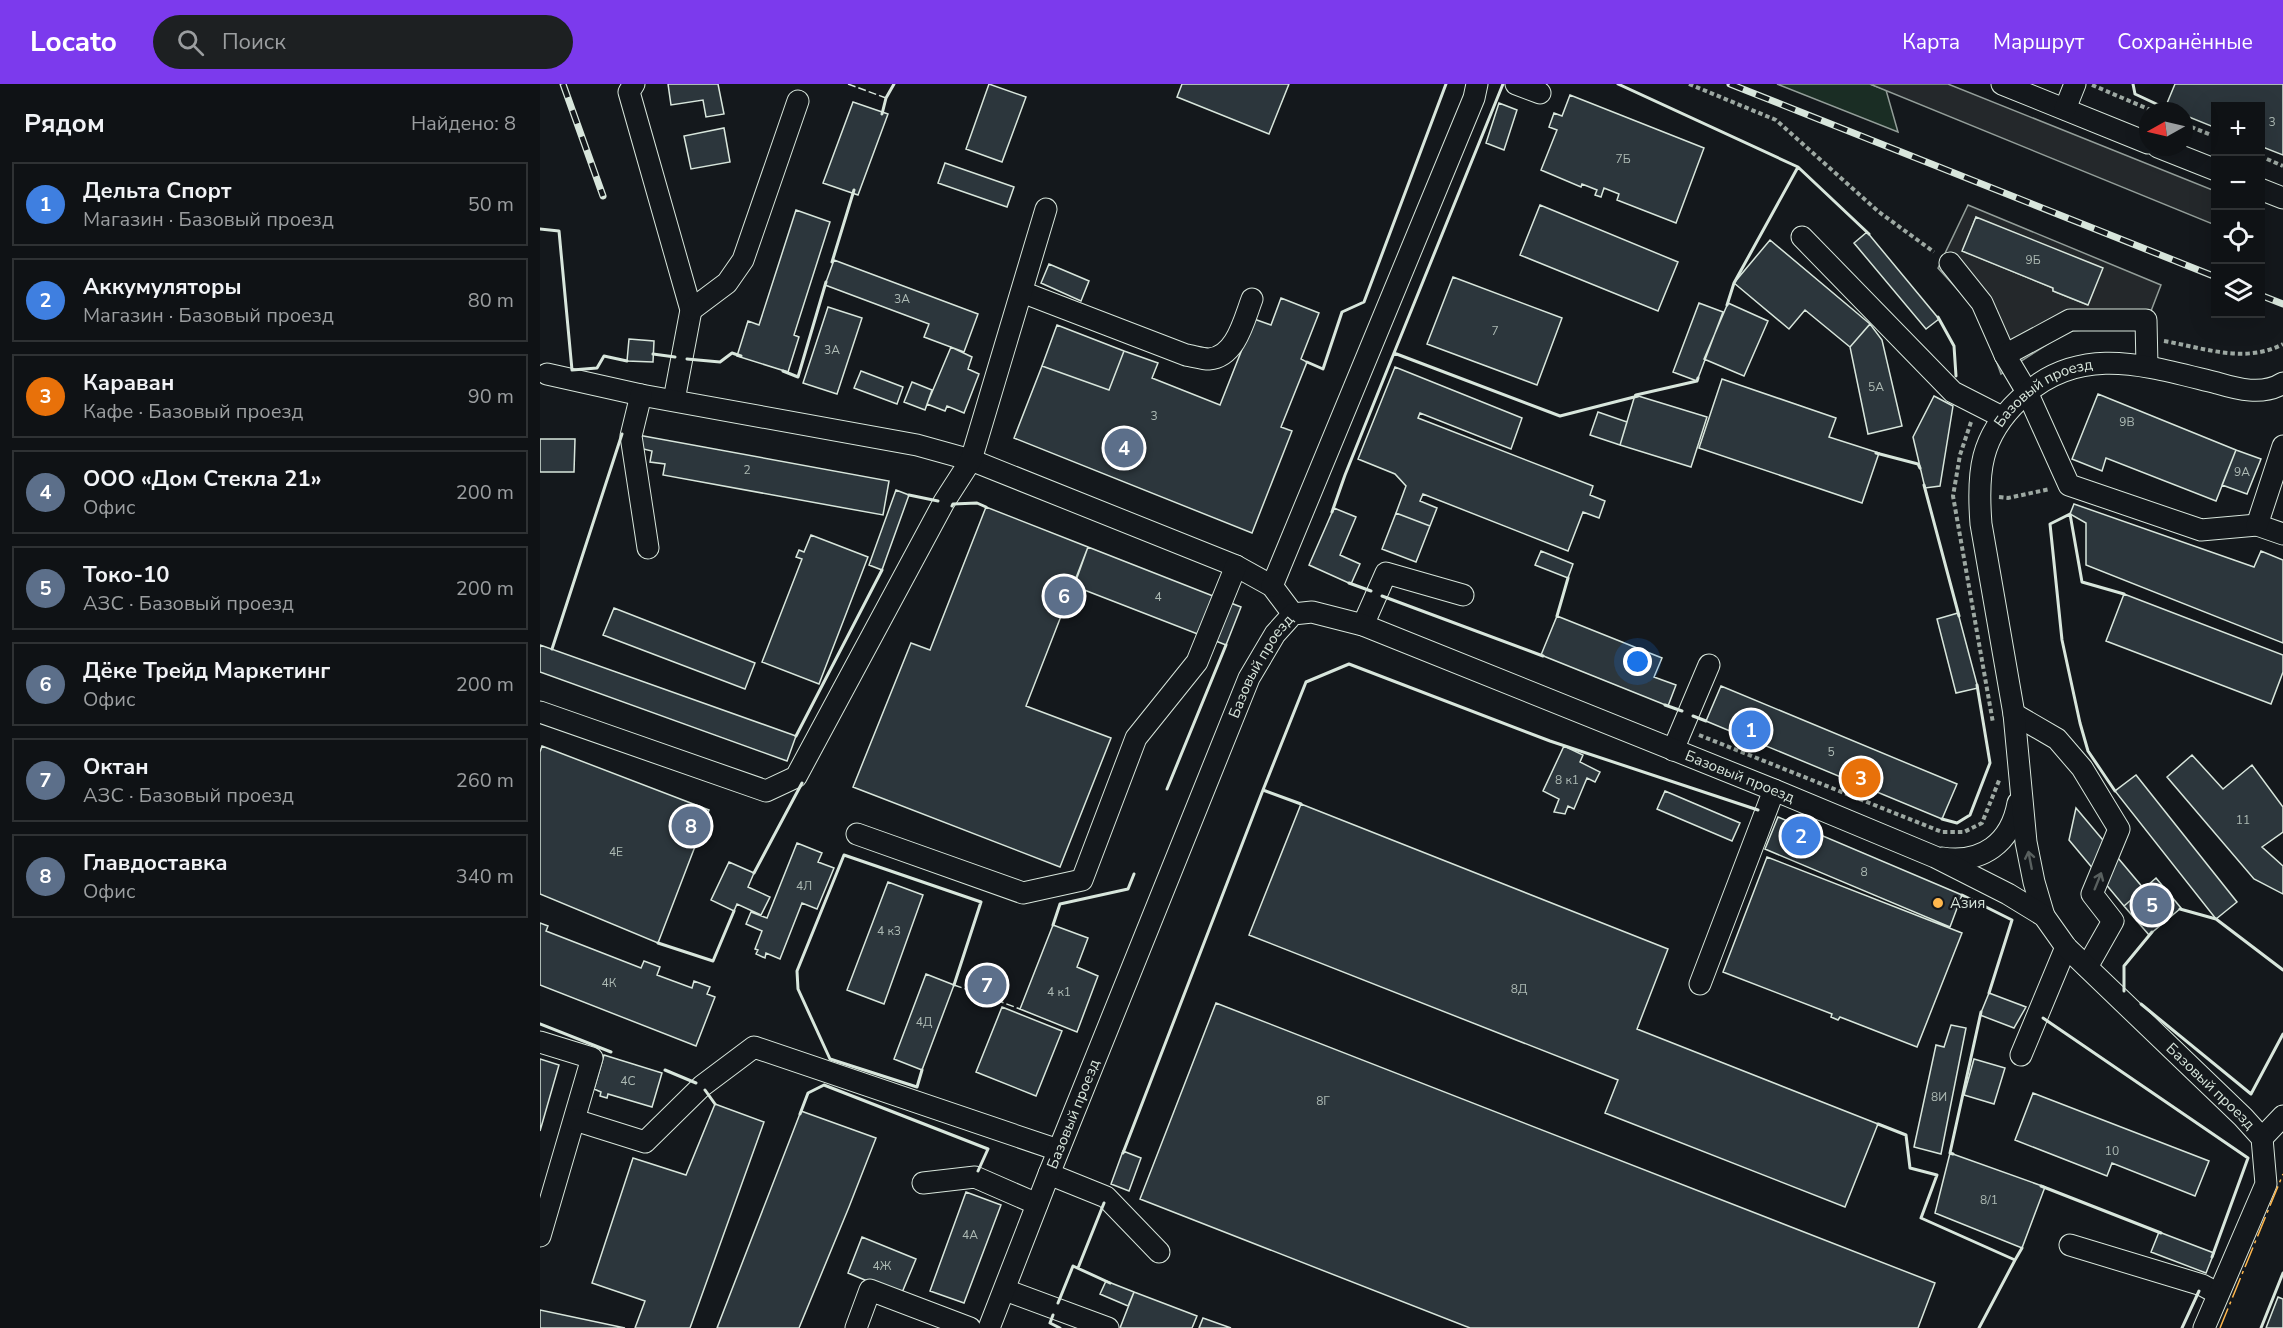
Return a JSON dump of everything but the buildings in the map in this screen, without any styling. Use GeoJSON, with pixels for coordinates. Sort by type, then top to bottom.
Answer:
{"type":"FeatureCollection","features":[{"type":"Feature","properties":{"kind":"street"},"geometry":{"type":"LineString","coordinates":[[634,84],[629,92],[692,310],[674,400]]}},
{"type":"Feature","properties":{"kind":"street"},"geometry":{"type":"LineString","coordinates":[[1272,586],[1474,98],[1477,84]]}},
{"type":"Feature","properties":{"kind":"street"},"geometry":{"type":"LineString","coordinates":[[1516,84],[1540,93]]}},
{"type":"Feature","properties":{"kind":"street"},"geometry":{"type":"LineString","coordinates":[[2002,84],[2139,139]]}},
{"type":"Feature","properties":{"kind":"street"},"geometry":{"type":"LineString","coordinates":[[2066,109],[2075,84]]}},
{"type":"Feature","properties":{"kind":"street"},"geometry":{"type":"LineString","coordinates":[[692,310],[727,282],[743,260],[798,101]]}},
{"type":"Feature","properties":{"kind":"street"},"geometry":{"type":"LineString","coordinates":[[2181,156],[2211,168]]}},
{"type":"Feature","properties":{"kind":"street"},"geometry":{"type":"LineString","coordinates":[[2265,191],[2283,198]]}},
{"type":"Feature","properties":{"kind":"street"},"geometry":{"type":"LineString","coordinates":[[540,712],[766,791],[796,777],[944,502],[971,460],[1047,209]]}},
{"type":"Feature","properties":{"kind":"street"},"geometry":{"type":"LineString","coordinates":[[1802,237],[1953,392],[2002,417]]}},
{"type":"Feature","properties":{"kind":"street"},"geometry":{"type":"LineString","coordinates":[[1950,263],[1982,303],[2005,355],[2027,392],[2068,484],[2201,530],[2257,525],[2283,534]]}},
{"type":"Feature","properties":{"kind":"street"},"geometry":{"type":"LineString","coordinates":[[1022,292],[1186,355],[1209,359],[1222,355],[1236,339],[1252,299]]}},
{"type":"Feature","properties":{"kind":"street"},"geometry":{"type":"LineString","coordinates":[[2005,355],[2070,321],[2146,320],[2147,366]]}},
{"type":"Feature","properties":{"kind":"street","name":"Базовый проезд"},"geometry":{"type":"LineString","coordinates":[[2044,916],[2028,852],[2020,791],[2014,714],[1981,524],[1978,495],[1989,439],[2002,417],[2027,392],[2054,376],[2080,366],[2110,362],[2147,366],[2236,388],[2258,391],[2283,383]]}},
{"type":"Feature","properties":{"kind":"street"},"geometry":{"type":"LineString","coordinates":[[547,374],[642,395],[917,445],[971,460],[1236,566],[1272,586],[1293,614]]}},
{"type":"Feature","properties":{"kind":"street"},"geometry":{"type":"LineString","coordinates":[[2258,391],[2283,399]]}},
{"type":"Feature","properties":{"kind":"street"},"geometry":{"type":"LineString","coordinates":[[642,395],[631,436],[648,548]]}},
{"type":"Feature","properties":{"kind":"street"},"geometry":{"type":"LineString","coordinates":[[2257,525],[2283,446]]}},
{"type":"Feature","properties":{"kind":"street"},"geometry":{"type":"LineString","coordinates":[[857,834],[1023,893],[1082,880],[1136,738],[1197,662],[1236,566]]}},
{"type":"Feature","properties":{"kind":"street"},"geometry":{"type":"LineString","coordinates":[[1363,625],[1386,573],[1462,595]]}},
{"type":"Feature","properties":{"kind":"street","name":"Базовый проезд"},"geometry":{"type":"LineString","coordinates":[[989,1328],[1058,1150],[1249,678],[1275,634],[1293,614],[1321,614],[1363,625],[1935,857],[2008,894],[2044,916],[2067,947],[2262,1138],[2266,1184],[2217,1293],[2204,1328]]}},
{"type":"Feature","properties":{"kind":"street"},"geometry":{"type":"LineString","coordinates":[[1673,750],[1709,665]]}},
{"type":"Feature","properties":{"kind":"street"},"geometry":{"type":"LineString","coordinates":[[2014,714],[2057,739],[2082,768],[2119,829],[2092,894],[2113,921],[2087,967]]}},
{"type":"Feature","properties":{"kind":"street"},"geometry":{"type":"LineString","coordinates":[[1700,984],[1774,790]]}},
{"type":"Feature","properties":{"kind":"street","name":"Базовый проезд"},"geometry":{"type":"LineString","coordinates":[[1935,857],[1969,858],[1997,846],[2010,829],[2016,814],[2020,791]]}},
{"type":"Feature","properties":{"kind":"street"},"geometry":{"type":"LineString","coordinates":[[2021,1055],[2067,947]]}},
{"type":"Feature","properties":{"kind":"street"},"geometry":{"type":"LineString","coordinates":[[540,1042],[592,1059],[540,1236]]}},
{"type":"Feature","properties":{"kind":"street"},"geometry":{"type":"LineString","coordinates":[[575,1120],[645,1142],[702,1086],[754,1047],[1058,1150]]}},
{"type":"Feature","properties":{"kind":"street"},"geometry":{"type":"LineString","coordinates":[[2262,1138],[2283,1116]]}},
{"type":"Feature","properties":{"kind":"street"},"geometry":{"type":"LineString","coordinates":[[1049,1174],[1106,1197],[1159,1252]]}},
{"type":"Feature","properties":{"kind":"street"},"geometry":{"type":"LineString","coordinates":[[923,1183],[975,1177],[1037,1204]]}},
{"type":"Feature","properties":{"kind":"street"},"geometry":{"type":"LineString","coordinates":[[2070,1245],[2202,1285],[2217,1293]]}},
{"type":"Feature","properties":{"kind":"street"},"geometry":{"type":"LineString","coordinates":[[856,1328],[870,1290],[970,1328]]}},
{"type":"Feature","properties":{"kind":"street"},"geometry":{"type":"LineString","coordinates":[[1005,1290],[1108,1328]]}},
{"type":"Feature","properties":{"kind":"path"},"geometry":{"type":"LineString","coordinates":[[1689,84],[1776,120],[1879,212],[1950,263]]}},
{"type":"Feature","properties":{"kind":"path"},"geometry":{"type":"LineString","coordinates":[[2089,84],[2139,105]]}},
{"type":"Feature","properties":{"kind":"path"},"geometry":{"type":"LineString","coordinates":[[2193,128],[2211,135]]}},
{"type":"Feature","properties":{"kind":"path"},"geometry":{"type":"LineString","coordinates":[[2265,158],[2283,166]]}},
{"type":"Feature","properties":{"kind":"path"},"geometry":{"type":"LineString","coordinates":[[1953,496],[1978,495],[2008,498],[2068,484]]}},
{"type":"Feature","properties":{"kind":"green space"},"geometry":{"type":"Polygon","coordinates":[[[1777,84],[1870,84],[1886,90],[1898,132],[1777,84]]]}},
{"type":"Feature","properties":{"kind":"shaded area"},"geometry":{"type":"Polygon","coordinates":[[[1870,84],[1948,84],[2211,189],[2211,223],[1870,84]]]}},
{"type":"Feature","properties":{"kind":"shaded area"},"geometry":{"type":"Polygon","coordinates":[[[1968,205],[2161,285],[2151,311],[2155,326],[2068,331],[2001,374],[1979,313],[1938,268],[1968,205]],[[1976,217],[1963,251],[2088,305],[1976,217]]]}},
{"type":"Feature","properties":{"kind":"railway"},"geometry":{"type":"LineString","coordinates":[[563,84],[603,196]]}},
{"type":"Feature","properties":{"kind":"railway"},"geometry":{"type":"LineString","coordinates":[[1730,84],[2211,275]]}},
{"type":"Feature","properties":{"kind":"railway"},"geometry":{"type":"LineString","coordinates":[[2265,297],[2283,304]]}},
{"type":"Feature","properties":{"kind":"fence"},"geometry":{"type":"LineString","coordinates":[[848,84],[886,98]]}},
{"type":"Feature","properties":{"kind":"fence"},"geometry":{"type":"LineString","coordinates":[[954,985],[974,992]]}},
{"type":"Feature","properties":{"kind":"fence"},"geometry":{"type":"LineString","coordinates":[[996,1000],[1020,1009]]}},
{"type":"Feature","properties":{"kind":"wall"},"geometry":{"type":"LineString","coordinates":[[882,114],[886,98],[894,84]]}},
{"type":"Feature","properties":{"kind":"wall"},"geometry":{"type":"LineString","coordinates":[[1307,362],[1323,369],[1342,312],[1364,302],[1446,84]]}},
{"type":"Feature","properties":{"kind":"wall"},"geometry":{"type":"LineString","coordinates":[[1395,353],[1503,84]]}},
{"type":"Feature","properties":{"kind":"wall"},"geometry":{"type":"LineString","coordinates":[[1618,84],[1798,167],[1734,283],[1727,305]]}},
{"type":"Feature","properties":{"kind":"wall"},"geometry":{"type":"LineString","coordinates":[[2133,84],[2135,94],[2152,102]]}},
{"type":"Feature","properties":{"kind":"wall"},"geometry":{"type":"LineString","coordinates":[[1798,167],[1869,234]]}},
{"type":"Feature","properties":{"kind":"wall"},"geometry":{"type":"LineString","coordinates":[[832,262],[854,190]]}},
{"type":"Feature","properties":{"kind":"wall"},"geometry":{"type":"LineString","coordinates":[[540,229],[559,231],[572,370],[597,368],[604,356],[627,361]]}},
{"type":"Feature","properties":{"kind":"wall"},"geometry":{"type":"LineString","coordinates":[[783,371],[798,377],[826,282]]}},
{"type":"Feature","properties":{"kind":"wall"},"geometry":{"type":"LineString","coordinates":[[1938,317],[1954,346],[1956,376]]}},
{"type":"Feature","properties":{"kind":"wall"},"geometry":{"type":"LineString","coordinates":[[687,359],[720,362],[732,353],[741,356]]}},
{"type":"Feature","properties":{"kind":"wall"},"geometry":{"type":"LineString","coordinates":[[1332,512],[1394,353],[1560,416],[1638,396]]}},
{"type":"Feature","properties":{"kind":"wall"},"geometry":{"type":"LineString","coordinates":[[653,354],[675,357]]}},
{"type":"Feature","properties":{"kind":"wall"},"geometry":{"type":"LineString","coordinates":[[1636,395],[1697,381],[1698,378]]}},
{"type":"Feature","properties":{"kind":"wall"},"geometry":{"type":"LineString","coordinates":[[552,649],[622,434]]}},
{"type":"Feature","properties":{"kind":"wall"},"geometry":{"type":"LineString","coordinates":[[1876,453],[1918,464],[1920,468]]}},
{"type":"Feature","properties":{"kind":"wall"},"geometry":{"type":"LineString","coordinates":[[1924,485],[1959,616]]}},
{"type":"Feature","properties":{"kind":"wall"},"geometry":{"type":"LineString","coordinates":[[909,495],[938,501]]}},
{"type":"Feature","properties":{"kind":"wall"},"geometry":{"type":"LineString","coordinates":[[952,506],[953,504],[977,503],[986,507]]}},
{"type":"Feature","properties":{"kind":"wall"},"geometry":{"type":"LineString","coordinates":[[2115,791],[2088,751],[2080,723],[2062,640],[2050,524],[2070,514],[2082,582],[2124,594]]}},
{"type":"Feature","properties":{"kind":"wall"},"geometry":{"type":"LineString","coordinates":[[796,736],[882,570]]}},
{"type":"Feature","properties":{"kind":"wall"},"geometry":{"type":"LineString","coordinates":[[1557,616],[1568,578]]}},
{"type":"Feature","properties":{"kind":"wall"},"geometry":{"type":"LineString","coordinates":[[1349,583],[1371,591]]}},
{"type":"Feature","properties":{"kind":"wall"},"geometry":{"type":"LineString","coordinates":[[1382,596],[1543,656]]}},
{"type":"Feature","properties":{"kind":"wall"},"geometry":{"type":"LineString","coordinates":[[1167,789],[1226,645]]}},
{"type":"Feature","properties":{"kind":"wall"},"geometry":{"type":"LineString","coordinates":[[1263,790],[1306,682],[1349,664],[1550,741],[1758,810]]}},
{"type":"Feature","properties":{"kind":"wall"},"geometry":{"type":"LineString","coordinates":[[1942,819],[1957,823],[1970,815],[1990,763],[1977,685]]}},
{"type":"Feature","properties":{"kind":"wall"},"geometry":{"type":"LineString","coordinates":[[1665,705],[1682,711]]}},
{"type":"Feature","properties":{"kind":"wall"},"geometry":{"type":"LineString","coordinates":[[1693,716],[1706,721]]}},
{"type":"Feature","properties":{"kind":"wall"},"geometry":{"type":"LineString","coordinates":[[754,873],[802,783]]}},
{"type":"Feature","properties":{"kind":"wall"},"geometry":{"type":"LineString","coordinates":[[1123,1153],[1263,790],[1301,804]]}},
{"type":"Feature","properties":{"kind":"wall"},"geometry":{"type":"LineString","coordinates":[[922,1070],[917,1087],[830,1059],[798,989],[797,971],[844,855],[981,902],[954,985]]}},
{"type":"Feature","properties":{"kind":"wall"},"geometry":{"type":"LineString","coordinates":[[1053,925],[1060,904],[1128,889],[1134,874]]}},
{"type":"Feature","properties":{"kind":"wall"},"geometry":{"type":"LineString","coordinates":[[1962,895],[2012,920],[1989,993]]}},
{"type":"Feature","properties":{"kind":"wall"},"geometry":{"type":"LineString","coordinates":[[2180,909],[2216,919],[2283,970]]}},
{"type":"Feature","properties":{"kind":"wall"},"geometry":{"type":"LineString","coordinates":[[658,943],[713,961],[734,911]]}},
{"type":"Feature","properties":{"kind":"wall"},"geometry":{"type":"LineString","coordinates":[[2124,991],[2124,966],[2152,932]]}},
{"type":"Feature","properties":{"kind":"wall"},"geometry":{"type":"LineString","coordinates":[[2141,1004],[2251,1094],[2283,1034]]}},
{"type":"Feature","properties":{"kind":"wall"},"geometry":{"type":"LineString","coordinates":[[1953,1154],[1950,1153],[1981,1012]]}},
{"type":"Feature","properties":{"kind":"wall"},"geometry":{"type":"LineString","coordinates":[[2043,1018],[2248,1158],[2212,1257]]}},
{"type":"Feature","properties":{"kind":"wall"},"geometry":{"type":"LineString","coordinates":[[540,1024],[611,1052]]}},
{"type":"Feature","properties":{"kind":"wall"},"geometry":{"type":"LineString","coordinates":[[665,1070],[696,1083]]}},
{"type":"Feature","properties":{"kind":"wall"},"geometry":{"type":"LineString","coordinates":[[800,1114],[808,1093],[824,1085],[988,1149],[978,1171]]}},
{"type":"Feature","properties":{"kind":"wall"},"geometry":{"type":"LineString","coordinates":[[705,1090],[715,1104]]}},
{"type":"Feature","properties":{"kind":"wall"},"geometry":{"type":"LineString","coordinates":[[1878,1124],[1906,1135],[1910,1168],[1937,1175],[1921,1218],[2015,1260],[1979,1328]]}},
{"type":"Feature","properties":{"kind":"wall"},"geometry":{"type":"LineString","coordinates":[[2041,1186],[2161,1233]]}},
{"type":"Feature","properties":{"kind":"wall"},"geometry":{"type":"LineString","coordinates":[[1078,1268],[1104,1203]]}},
{"type":"Feature","properties":{"kind":"wall"},"geometry":{"type":"LineString","coordinates":[[2015,1260],[2022,1248]]}},
{"type":"Feature","properties":{"kind":"wall"},"geometry":{"type":"LineString","coordinates":[[1058,1303],[1073,1266],[1110,1283]]}},
{"type":"Feature","properties":{"kind":"wall"},"geometry":{"type":"LineString","coordinates":[[2261,1328],[2283,1273]]}},
{"type":"Feature","properties":{"kind":"wall"},"geometry":{"type":"LineString","coordinates":[[2182,1328],[2199,1291]]}},
{"type":"Feature","properties":{"kind":"wall"},"geometry":{"type":"LineString","coordinates":[[1053,1315],[1050,1323],[1060,1328]]}},
{"type":"Feature","properties":{"kind":"power"},"geometry":{"type":"LineString","coordinates":[[2220,1328],[2283,1174]]}},
{"type":"Feature","properties":{"kind":"place","name":"ООО «Дом Стекла 21»"},"geometry":{"type":"Point","coordinates":[1124,448]}},
{"type":"Feature","properties":{"kind":"place","name":"Дёке Трейд Маркетинг"},"geometry":{"type":"Point","coordinates":[1064,596]}},
{"type":"Feature","properties":{"kind":"place","name":"Дельта Спорт"},"geometry":{"type":"Point","coordinates":[1751,730]}},
{"type":"Feature","properties":{"kind":"place","name":"Караван"},"geometry":{"type":"Point","coordinates":[1861,778]}},
{"type":"Feature","properties":{"kind":"place","name":"Главдоставка"},"geometry":{"type":"Point","coordinates":[691,826]}},
{"type":"Feature","properties":{"kind":"place","name":"Аккумуляторы"},"geometry":{"type":"Point","coordinates":[1801,836]}},
{"type":"Feature","properties":{"kind":"place","name":"Азия"},"geometry":{"type":"Point","coordinates":[1938,903]}},
{"type":"Feature","properties":{"kind":"place","name":"Токо-10"},"geometry":{"type":"Point","coordinates":[2152,905]}},
{"type":"Feature","properties":{"kind":"place","name":"Октан"},"geometry":{"type":"Point","coordinates":[987,985]}}]}
